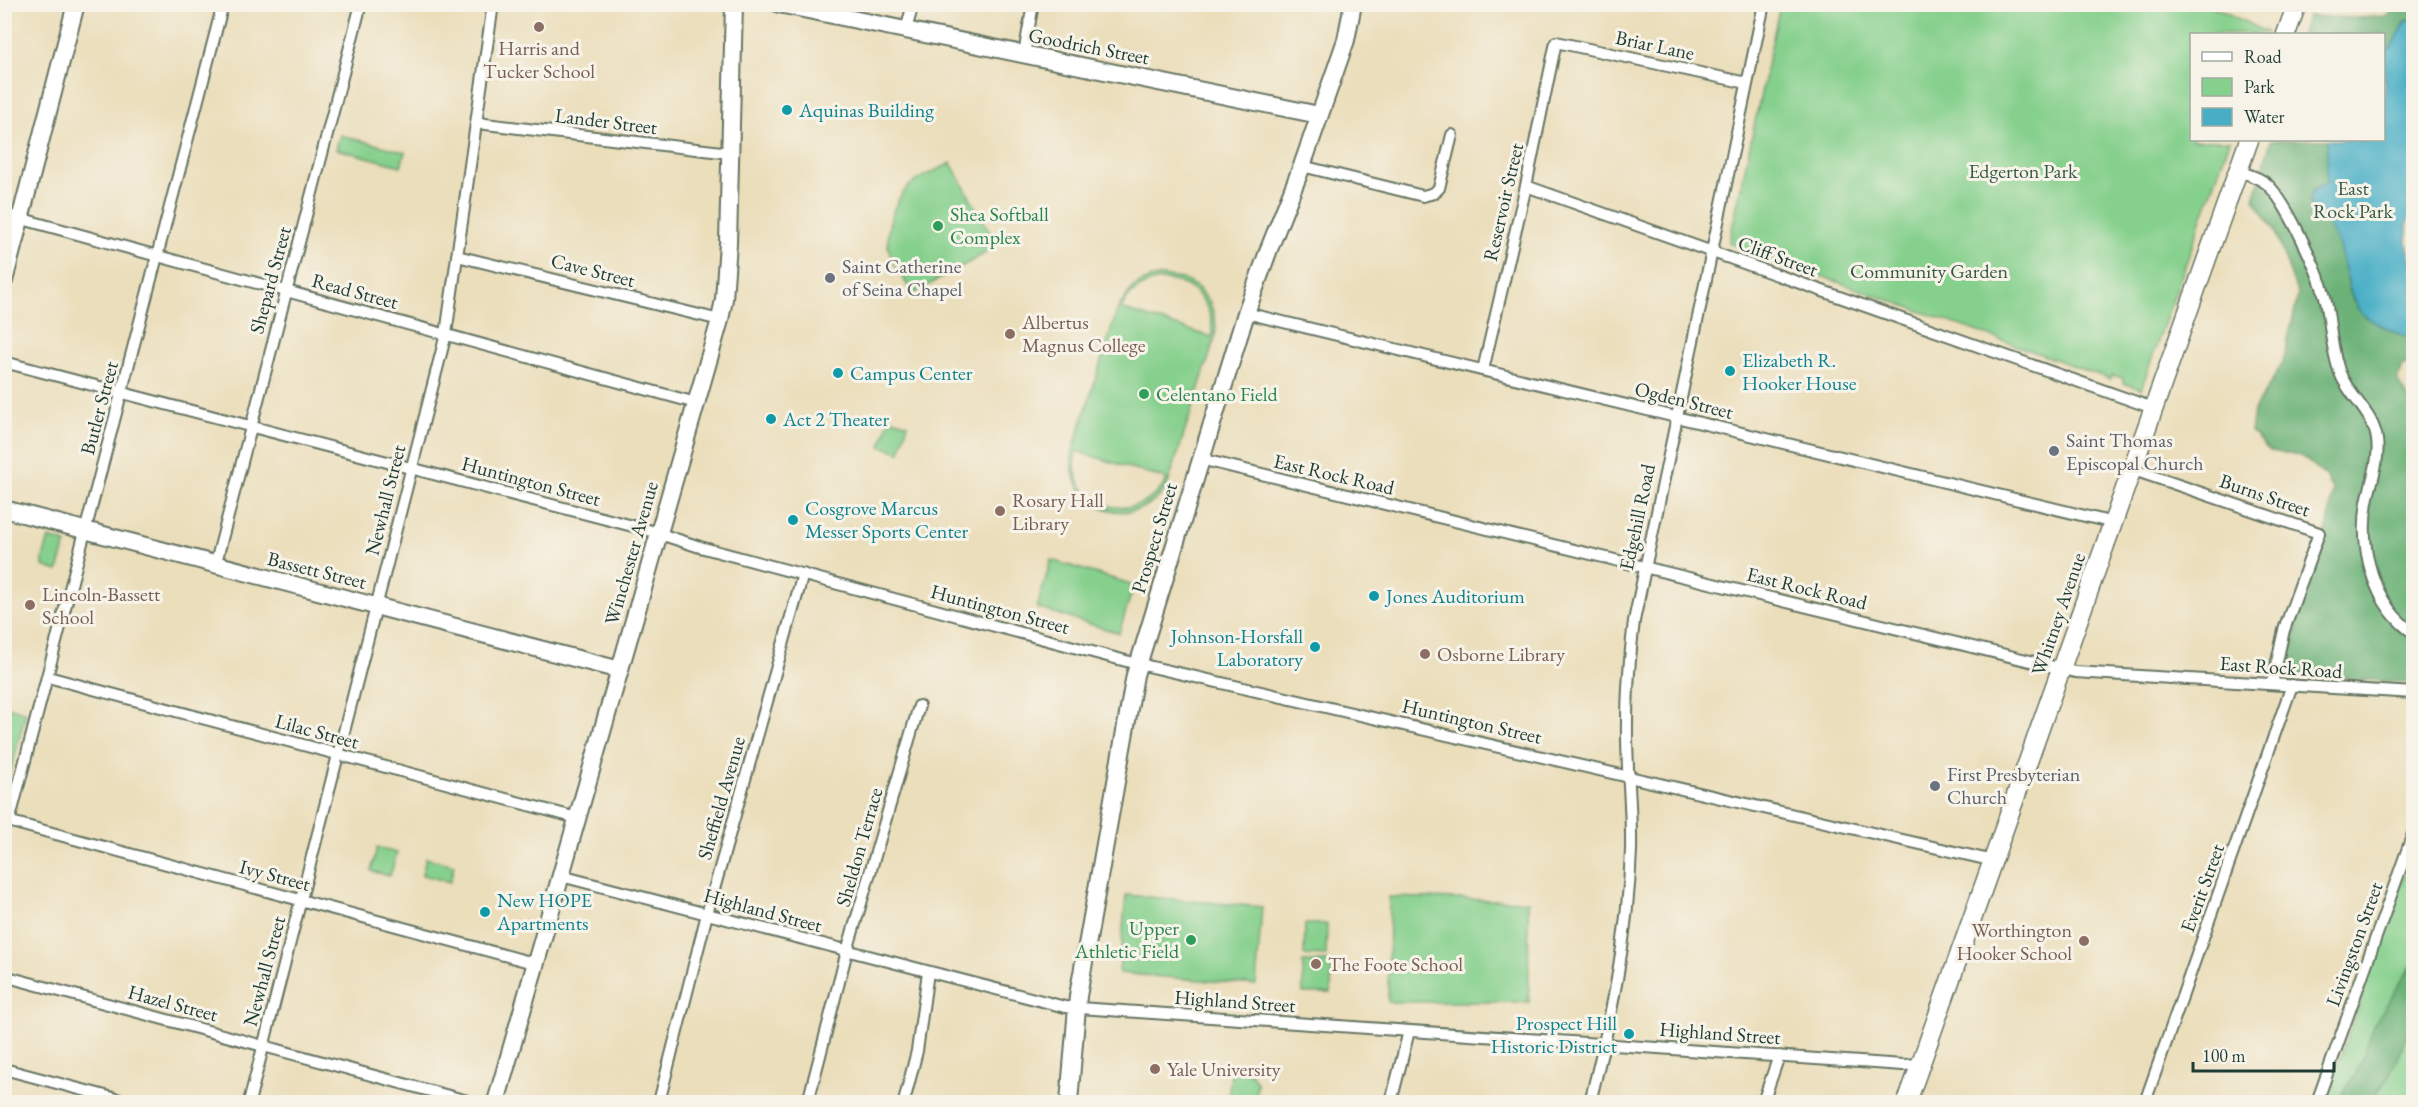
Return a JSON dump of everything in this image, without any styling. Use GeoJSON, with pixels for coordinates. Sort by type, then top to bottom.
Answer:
{"type":"FeatureCollection","features":[{"type":"Feature","properties":{"kind":"main road"},"geometry":{"type":"LineString","coordinates":[[2286,33],[2297,4]]}},
{"type":"Feature","properties":{"kind":"main road","name":"Whitney Avenue"},"geometry":{"type":"LineString","coordinates":[[1907,1102],[2063,669],[2131,469],[2249,141]]}},
{"type":"Feature","properties":{"kind":"street"},"geometry":{"type":"LineString","coordinates":[[4,280],[13,216],[76,4]]}},
{"type":"Feature","properties":{"kind":"street","name":"Butler Street"},"geometry":{"type":"LineString","coordinates":[[7,821],[48,677],[84,530],[223,4]]}},
{"type":"Feature","properties":{"kind":"street","name":"Shepard Street"},"geometry":{"type":"LineString","coordinates":[[215,566],[361,4]]}},
{"type":"Feature","properties":{"kind":"street","name":"Newhall Street"},"geometry":{"type":"LineString","coordinates":[[249,1102],[446,334],[493,4]]}},
{"type":"Feature","properties":{"kind":"street","name":"Winchester Avenue"},"geometry":{"type":"LineString","coordinates":[[496,1102],[720,320],[726,277],[734,4]]}},
{"type":"Feature","properties":{"kind":"street","name":"Goodrich Street"},"geometry":{"type":"LineString","coordinates":[[779,4],[830,10],[906,30],[1319,115]]}},
{"type":"Feature","properties":{"kind":"street"},"geometry":{"type":"LineString","coordinates":[[906,30],[913,4]]}},
{"type":"Feature","properties":{"kind":"street"},"geometry":{"type":"LineString","coordinates":[[1024,54],[1033,4]]}},
{"type":"Feature","properties":{"kind":"street","name":"Prospect Street"},"geometry":{"type":"LineString","coordinates":[[1069,1102],[1077,1008],[1126,723],[1139,664],[1246,313],[1302,166],[1346,40],[1353,4]]}},
{"type":"Feature","properties":{"kind":"street","name":"Edgehill Road"},"geometry":{"type":"LineString","coordinates":[[1590,1102],[1618,981],[1628,910],[1631,847],[1626,723],[1634,621],[1764,4]]}},
{"type":"Feature","properties":{"kind":"street","name":"Briar Lane"},"geometry":{"type":"LineString","coordinates":[[1556,42],[1747,83]]}},
{"type":"Feature","properties":{"kind":"street","name":"Reservoir Street"},"geometry":{"type":"LineString","coordinates":[[1483,370],[1526,186],[1556,42]]}},
{"type":"Feature","properties":{"kind":"street","name":"Lander Street"},"geometry":{"type":"LineString","coordinates":[[477,123],[730,153]]}},
{"type":"Feature","properties":{"kind":"street"},"geometry":{"type":"LineString","coordinates":[[1302,166],[1423,195],[1434,193],[1439,188],[1452,135]]}},
{"type":"Feature","properties":{"kind":"street"},"geometry":{"type":"LineString","coordinates":[[2238,171],[2263,181],[2271,188],[2319,277],[2340,374],[2371,421],[2378,441],[2366,515],[2367,551],[2370,566],[2390,611],[2414,633]]}},
{"type":"Feature","properties":{"kind":"street","name":"Cliff Street"},"geometry":{"type":"LineString","coordinates":[[1526,186],[2153,408]]}},
{"type":"Feature","properties":{"kind":"street","name":"Read Street"},"geometry":{"type":"LineString","coordinates":[[13,216],[696,403]]}},
{"type":"Feature","properties":{"kind":"street","name":"Cave Street"},"geometry":{"type":"LineString","coordinates":[[458,256],[720,320]]}},
{"type":"Feature","properties":{"kind":"street","name":"Ogden Street"},"geometry":{"type":"LineString","coordinates":[[1246,313],[2114,523]]}},
{"type":"Feature","properties":{"kind":"street","name":"Huntington Street"},"geometry":{"type":"LineString","coordinates":[[4,362],[412,468],[1139,664],[1994,861]]}},
{"type":"Feature","properties":{"kind":"street","name":"East Rock Road"},"geometry":{"type":"LineString","coordinates":[[1200,459],[2075,672],[2414,693]]}},
{"type":"Feature","properties":{"kind":"street","name":"Burns Street"},"geometry":{"type":"LineString","coordinates":[[2131,469],[2319,533],[2284,630],[2272,684]]}},
{"type":"Feature","properties":{"kind":"street","name":"Bassett Street"},"geometry":{"type":"LineString","coordinates":[[4,510],[620,670]]}},
{"type":"Feature","properties":{"kind":"street","name":"Sheffield Avenue"},"geometry":{"type":"LineString","coordinates":[[659,1102],[707,914],[803,574]]}},
{"type":"Feature","properties":{"kind":"street","name":"Lilac Street"},"geometry":{"type":"LineString","coordinates":[[48,677],[577,818]]}},
{"type":"Feature","properties":{"kind":"street","name":"Everit Street"},"geometry":{"type":"LineString","coordinates":[[2145,1102],[2292,685]]}},
{"type":"Feature","properties":{"kind":"street","name":"Sheldon Terrace"},"geometry":{"type":"LineString","coordinates":[[808,1102],[847,951],[919,706]]}},
{"type":"Feature","properties":{"kind":"street","name":"Ivy Street"},"geometry":{"type":"LineString","coordinates":[[7,821],[537,964]]}},
{"type":"Feature","properties":{"kind":"street","name":"Livingston Street"},"geometry":{"type":"LineString","coordinates":[[2317,1102],[2414,831]]}},
{"type":"Feature","properties":{"kind":"street","name":"Highland Street"},"geometry":{"type":"LineString","coordinates":[[561,876],[1065,1008],[1903,1065],[1921,1064]]}},
{"type":"Feature","properties":{"kind":"street"},"geometry":{"type":"LineString","coordinates":[[904,1102],[917,1051],[928,972]]}},
{"type":"Feature","properties":{"kind":"street","name":"Hazel Street"},"geometry":{"type":"LineString","coordinates":[[4,976],[471,1102]]}},
{"type":"Feature","properties":{"kind":"street"},"geometry":{"type":"LineString","coordinates":[[1391,1102],[1409,1031]]}},
{"type":"Feature","properties":{"kind":"street"},"geometry":{"type":"LineString","coordinates":[[1763,1102],[1779,1056]]}},
{"type":"Feature","properties":{"kind":"street"},"geometry":{"type":"LineString","coordinates":[[4,1069],[128,1102]]}},
{"type":"Feature","properties":{"kind":"green space","name":"Edgerton Park"},"geometry":{"type":"Polygon","coordinates":[[[1780,5],[2210,5],[2268,33],[2190,33],[2190,141],[2230,141],[2141,389],[2123,383],[2123,378],[2112,375],[2110,379],[1729,243],[1780,5]]]}},
{"type":"Feature","properties":{"kind":"green space"},"geometry":{"type":"Polygon","coordinates":[[[2395,5],[2413,5],[2413,19],[2405,21],[2396,41],[2385,53],[2385,33],[2302,33],[2307,16],[2359,18],[2388,16],[2395,5]]]}},
{"type":"Feature","properties":{"kind":"green space"},"geometry":{"type":"Polygon","coordinates":[[[340,135],[405,152],[401,166],[336,149],[340,135]]]}},
{"type":"Feature","properties":{"kind":"green space","name":"East Rock Park"},"geometry":{"type":"Polygon","coordinates":[[[2271,141],[2327,141],[2327,183],[2312,191],[2317,217],[2328,225],[2335,236],[2349,289],[2360,311],[2378,324],[2413,338],[2413,364],[2403,365],[2398,382],[2413,406],[2413,683],[2285,674],[2294,626],[2327,529],[2333,491],[2324,475],[2301,456],[2270,451],[2251,432],[2254,410],[2283,362],[2298,295],[2274,229],[2254,199],[2271,141]]]}},
{"type":"Feature","properties":{"kind":"green space","name":"Shea Softball Complex"},"geometry":{"type":"Polygon","coordinates":[[[951,163],[994,240],[991,250],[913,294],[890,254],[888,236],[891,217],[899,199],[910,185],[951,163]]]}},
{"type":"Feature","properties":{"kind":"green space","name":"Celentano Field"},"geometry":{"type":"Polygon","coordinates":[[[1162,276],[1183,279],[1197,287],[1209,301],[1213,311],[1216,326],[1215,338],[1167,487],[1153,502],[1137,510],[1121,512],[1104,508],[1090,500],[1079,487],[1073,470],[1073,450],[1118,308],[1133,287],[1148,279],[1162,276]],[[1161,280],[1137,289],[1121,309],[1212,337],[1210,314],[1200,296],[1183,284],[1161,280]],[[1076,451],[1076,471],[1082,486],[1093,498],[1107,505],[1123,507],[1139,504],[1155,495],[1167,480],[1166,479],[1076,451]]]}},
{"type":"Feature","properties":{"kind":"green space"},"geometry":{"type":"Polygon","coordinates":[[[890,418],[908,424],[900,452],[881,446],[890,418]]]}},
{"type":"Feature","properties":{"kind":"green space"},"geometry":{"type":"Polygon","coordinates":[[[49,538],[66,543],[58,571],[43,566],[49,538]]]}},
{"type":"Feature","properties":{"kind":"green space"},"geometry":{"type":"Polygon","coordinates":[[[1051,560],[1134,585],[1119,633],[1037,608],[1051,560]]]}},
{"type":"Feature","properties":{"kind":"green space"},"geometry":{"type":"Polygon","coordinates":[[[5,706],[26,713],[11,771],[5,770],[5,706]]]}},
{"type":"Feature","properties":{"kind":"green space"},"geometry":{"type":"Polygon","coordinates":[[[377,848],[397,853],[390,876],[371,871],[377,848]]]}},
{"type":"Feature","properties":{"kind":"green space"},"geometry":{"type":"Polygon","coordinates":[[[2413,852],[2413,1102],[2324,1102],[2413,852]]]}},
{"type":"Feature","properties":{"kind":"green space"},"geometry":{"type":"Polygon","coordinates":[[[426,858],[454,865],[450,882],[422,875],[426,858]]]}},
{"type":"Feature","properties":{"kind":"green space","name":"Upper Athletic Field"},"geometry":{"type":"Polygon","coordinates":[[[1126,895],[1262,907],[1256,985],[1119,973],[1126,895]]]}},
{"type":"Feature","properties":{"kind":"green space"},"geometry":{"type":"Polygon","coordinates":[[[1389,897],[1528,901],[1529,1002],[1388,1002],[1389,897]]]}},
{"type":"Feature","properties":{"kind":"green space"},"geometry":{"type":"Polygon","coordinates":[[[1305,924],[1327,924],[1326,956],[1304,955],[1305,924]]]}},
{"type":"Feature","properties":{"kind":"green space"},"geometry":{"type":"Polygon","coordinates":[[[1303,962],[1332,962],[1331,993],[1303,993],[1303,962]]]}},
{"type":"Feature","properties":{"kind":"green space"},"geometry":{"type":"Polygon","coordinates":[[[2413,963],[2413,1021],[2388,1078],[2369,1102],[2336,1102],[2356,1074],[2375,1023],[2413,963]]]}},
{"type":"Feature","properties":{"kind":"green space"},"geometry":{"type":"Polygon","coordinates":[[[1233,1071],[1250,1072],[1257,1082],[1256,1100],[1228,1102],[1233,1071]]]}},
{"type":"Feature","properties":{"kind":"water"},"geometry":{"type":"Polygon","coordinates":[[[2413,19],[2414,196],[2407,226],[2407,245],[2413,265],[2413,338],[2378,324],[2360,311],[2352,297],[2335,236],[2314,210],[2309,200],[2312,191],[2327,183],[2327,141],[2385,141],[2385,53],[2408,21],[2413,19]]]}},
{"type":"Feature","properties":{"kind":"place","name":"Harris and Tucker School"},"geometry":{"type":"Point","coordinates":[539,27]}},
{"type":"Feature","properties":{"kind":"place","name":"Aquinas Building"},"geometry":{"type":"Point","coordinates":[787,110]}},
{"type":"Feature","properties":{"kind":"place","name":"Shea Softball Complex"},"geometry":{"type":"Point","coordinates":[938,226]}},
{"type":"Feature","properties":{"kind":"place","name":"Saint Catherine of Seina Chapel"},"geometry":{"type":"Point","coordinates":[830,278]}},
{"type":"Feature","properties":{"kind":"place","name":"Albertus Magnus College"},"geometry":{"type":"Point","coordinates":[1010,334]}},
{"type":"Feature","properties":{"kind":"place","name":"Elizabeth R. Hooker House"},"geometry":{"type":"Point","coordinates":[1730,371]}},
{"type":"Feature","properties":{"kind":"place","name":"Campus Center"},"geometry":{"type":"Point","coordinates":[838,373]}},
{"type":"Feature","properties":{"kind":"place","name":"Celentano Field"},"geometry":{"type":"Point","coordinates":[1144,394]}},
{"type":"Feature","properties":{"kind":"place","name":"Act 2 Theater"},"geometry":{"type":"Point","coordinates":[771,419]}},
{"type":"Feature","properties":{"kind":"place","name":"Saint Thomas Episcopal Church"},"geometry":{"type":"Point","coordinates":[2054,451]}},
{"type":"Feature","properties":{"kind":"place","name":"Rosary Hall Library"},"geometry":{"type":"Point","coordinates":[1000,511]}},
{"type":"Feature","properties":{"kind":"place","name":"Cosgrove Marcus Messer Sports Center"},"geometry":{"type":"Point","coordinates":[793,520]}},
{"type":"Feature","properties":{"kind":"place","name":"Jones Auditorium"},"geometry":{"type":"Point","coordinates":[1374,596]}},
{"type":"Feature","properties":{"kind":"place","name":"Lincoln-Bassett School"},"geometry":{"type":"Point","coordinates":[30,605]}},
{"type":"Feature","properties":{"kind":"place","name":"Johnson-Horsfall Laboratory"},"geometry":{"type":"Point","coordinates":[1315,647]}},
{"type":"Feature","properties":{"kind":"place","name":"Osborne Library"},"geometry":{"type":"Point","coordinates":[1425,654]}},
{"type":"Feature","properties":{"kind":"place","name":"First Presbyterian Church"},"geometry":{"type":"Point","coordinates":[1935,786]}},
{"type":"Feature","properties":{"kind":"place","name":"New HOPE Apartments"},"geometry":{"type":"Point","coordinates":[485,912]}},
{"type":"Feature","properties":{"kind":"place","name":"Upper Athletic Field"},"geometry":{"type":"Point","coordinates":[1191,940]}},
{"type":"Feature","properties":{"kind":"place","name":"Worthington Hooker School"},"geometry":{"type":"Point","coordinates":[2084,941]}},
{"type":"Feature","properties":{"kind":"place","name":"The Foote School"},"geometry":{"type":"Point","coordinates":[1316,964]}},
{"type":"Feature","properties":{"kind":"place","name":"Prospect Hill Historic District"},"geometry":{"type":"Point","coordinates":[1629,1034]}},
{"type":"Feature","properties":{"kind":"place","name":"Yale University"},"geometry":{"type":"Point","coordinates":[1155,1069]}},
{"type":"Feature","properties":{"kind":"park label","name":"Community Garden"},"geometry":{"type":"Point","coordinates":[1929,271]}}]}
